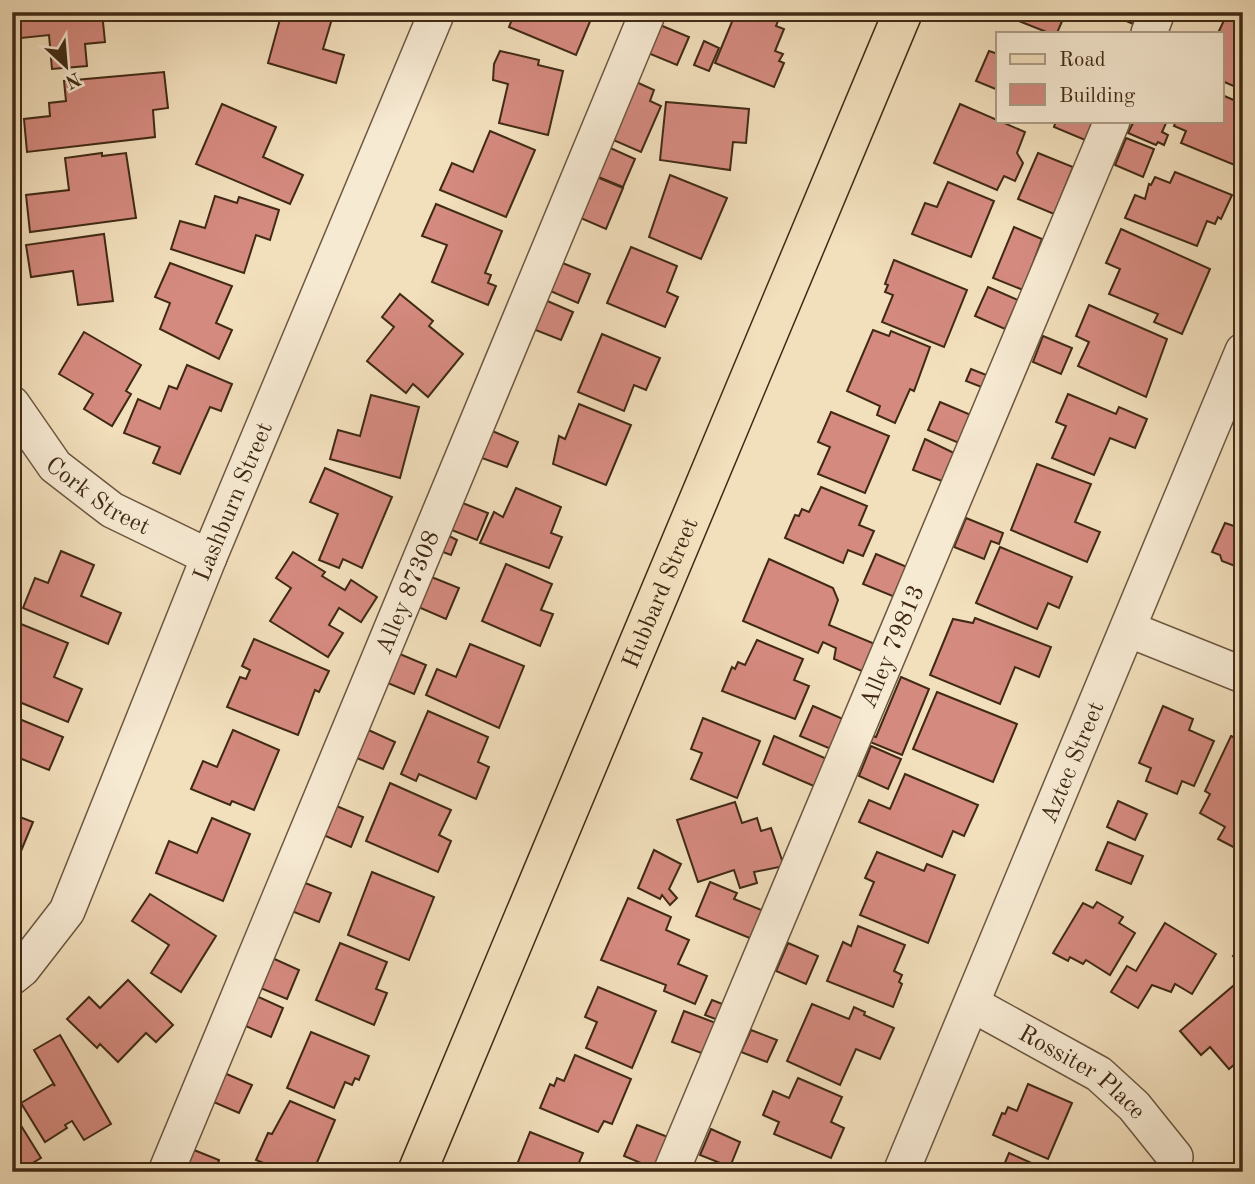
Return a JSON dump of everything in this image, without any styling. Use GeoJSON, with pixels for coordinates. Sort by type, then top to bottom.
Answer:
{"type":"FeatureCollection","features":[{"type":"Feature","properties":{"kind":"main road","name":"Hubbard Street"},"geometry":{"type":"LineString","coordinates":[[417,1172],[903,12]]}},
{"type":"Feature","properties":{"kind":"street","name":"Lashburn Street"},"geometry":{"type":"LineString","coordinates":[[12,977],[22,970],[66,911],[209,556],[437,12]]}},
{"type":"Feature","properties":{"kind":"street","name":"Alley 87308"},"geometry":{"type":"LineString","coordinates":[[166,1172],[648,12]]}},
{"type":"Feature","properties":{"kind":"street"},"geometry":{"type":"LineString","coordinates":[[1149,32],[1157,12]]}},
{"type":"Feature","properties":{"kind":"street","name":"Alley 79813"},"geometry":{"type":"LineString","coordinates":[[671,1172],[1112,122]]}},
{"type":"Feature","properties":{"kind":"street","name":"Aztec Street"},"geometry":{"type":"LineString","coordinates":[[901,1172],[1243,351]]}},
{"type":"Feature","properties":{"kind":"street","name":"Cork Street"},"geometry":{"type":"LineString","coordinates":[[12,404],[55,466],[112,510],[209,556]]}},
{"type":"Feature","properties":{"kind":"street"},"geometry":{"type":"LineString","coordinates":[[1128,629],[1243,675]]}},
{"type":"Feature","properties":{"kind":"street","name":"Rossiter Place"},"geometry":{"type":"LineString","coordinates":[[972,1003],[1099,1074],[1134,1106],[1175,1157]]}},
{"type":"Feature","properties":{"kind":"building"},"geometry":{"type":"Polygon","coordinates":[[[12,12],[102,12],[105,42],[85,44],[87,66],[52,69],[49,35],[12,39],[12,12]]]}},
{"type":"Feature","properties":{"kind":"building"},"geometry":{"type":"Polygon","coordinates":[[[282,12],[334,12],[323,49],[344,55],[336,83],[268,63],[282,12]]]}},
{"type":"Feature","properties":{"kind":"building"},"geometry":{"type":"Polygon","coordinates":[[[515,12],[594,12],[576,55],[509,27],[515,12]]]}},
{"type":"Feature","properties":{"kind":"building"},"geometry":{"type":"Polygon","coordinates":[[[736,12],[756,12],[778,21],[776,26],[784,29],[775,51],[783,54],[779,61],[784,63],[774,87],[715,63],[736,12]]]}},
{"type":"Feature","properties":{"kind":"building"},"geometry":{"type":"Polygon","coordinates":[[[1011,12],[1066,12],[1057,32],[1046,32],[1009,17],[1011,12]]]}},
{"type":"Feature","properties":{"kind":"building"},"geometry":{"type":"Polygon","coordinates":[[[1106,12],[1138,12],[1133,24],[1106,12]]]}},
{"type":"Feature","properties":{"kind":"building"},"geometry":{"type":"Polygon","coordinates":[[[1228,12],[1243,19],[1243,90],[1224,82],[1224,32],[1218,32],[1228,12]]]}},
{"type":"Feature","properties":{"kind":"building"},"geometry":{"type":"Polygon","coordinates":[[[660,25],[689,37],[677,65],[648,53],[660,25]]]}},
{"type":"Feature","properties":{"kind":"building"},"geometry":{"type":"Polygon","coordinates":[[[704,41],[719,48],[709,71],[694,65],[704,41]]]}},
{"type":"Feature","properties":{"kind":"building"},"geometry":{"type":"Polygon","coordinates":[[[500,51],[539,60],[538,65],[563,71],[548,135],[499,123],[508,84],[493,80],[494,64],[500,51]]]}},
{"type":"Feature","properties":{"kind":"building"},"geometry":{"type":"Polygon","coordinates":[[[989,51],[996,53],[996,89],[976,81],[989,51]]]}},
{"type":"Feature","properties":{"kind":"building"},"geometry":{"type":"Polygon","coordinates":[[[164,72],[168,108],[153,110],[155,137],[27,152],[24,119],[50,116],[49,103],[66,101],[64,81],[164,72]]]}},
{"type":"Feature","properties":{"kind":"building"},"geometry":{"type":"Polygon","coordinates":[[[634,81],[654,90],[650,101],[661,106],[641,152],[611,139],[634,81]]]}},
{"type":"Feature","properties":{"kind":"building"},"geometry":{"type":"Polygon","coordinates":[[[1224,96],[1243,104],[1243,153],[1237,166],[1181,143],[1186,131],[1174,126],[1176,122],[1224,122],[1224,96]]]}},
{"type":"Feature","properties":{"kind":"building"},"geometry":{"type":"Polygon","coordinates":[[[666,102],[749,109],[746,143],[733,142],[730,170],[660,160],[666,102]]]}},
{"type":"Feature","properties":{"kind":"building"},"geometry":{"type":"Polygon","coordinates":[[[222,104],[276,127],[263,157],[303,175],[290,204],[196,164],[222,104]]]}},
{"type":"Feature","properties":{"kind":"building"},"geometry":{"type":"Polygon","coordinates":[[[960,104],[996,120],[996,122],[1025,132],[1017,153],[1023,163],[1015,181],[1004,176],[997,190],[934,163],[960,104]]]}},
{"type":"Feature","properties":{"kind":"building"},"geometry":{"type":"Polygon","coordinates":[[[1056,122],[1093,122],[1085,140],[1054,127],[1056,122]]]}},
{"type":"Feature","properties":{"kind":"building"},"geometry":{"type":"Polygon","coordinates":[[[1134,122],[1167,122],[1162,132],[1168,135],[1164,145],[1158,142],[1156,145],[1128,133],[1134,122]]]}},
{"type":"Feature","properties":{"kind":"building"},"geometry":{"type":"Polygon","coordinates":[[[490,131],[535,150],[506,217],[440,190],[452,163],[473,172],[490,131]]]}},
{"type":"Feature","properties":{"kind":"building"},"geometry":{"type":"Polygon","coordinates":[[[1126,138],[1154,149],[1143,177],[1115,165],[1126,138]]]}},
{"type":"Feature","properties":{"kind":"building"},"geometry":{"type":"Polygon","coordinates":[[[608,147],[635,159],[623,187],[596,176],[608,147]]]}},
{"type":"Feature","properties":{"kind":"building"},"geometry":{"type":"Polygon","coordinates":[[[102,153],[102,156],[126,153],[136,218],[30,232],[26,195],[69,190],[65,158],[102,153]]]}},
{"type":"Feature","properties":{"kind":"building"},"geometry":{"type":"Polygon","coordinates":[[[1038,153],[1073,167],[1054,214],[1018,199],[1038,153]]]}},
{"type":"Feature","properties":{"kind":"building"},"geometry":{"type":"Polygon","coordinates":[[[1175,172],[1232,195],[1221,219],[1218,217],[1215,224],[1207,221],[1197,246],[1125,218],[1135,195],[1145,199],[1149,184],[1151,185],[1155,177],[1170,183],[1175,172]]]}},
{"type":"Feature","properties":{"kind":"building"},"geometry":{"type":"Polygon","coordinates":[[[592,175],[623,188],[606,229],[576,216],[592,175]]]}},
{"type":"Feature","properties":{"kind":"building"},"geometry":{"type":"Polygon","coordinates":[[[670,175],[727,198],[701,259],[649,237],[670,175]]]}},
{"type":"Feature","properties":{"kind":"building"},"geometry":{"type":"Polygon","coordinates":[[[948,182],[994,201],[971,257],[912,234],[925,203],[937,207],[948,182]]]}},
{"type":"Feature","properties":{"kind":"building"},"geometry":{"type":"Polygon","coordinates":[[[215,196],[237,203],[239,197],[279,210],[270,240],[256,235],[244,273],[171,249],[180,221],[205,228],[215,196]]]}},
{"type":"Feature","properties":{"kind":"building"},"geometry":{"type":"Polygon","coordinates":[[[436,204],[502,231],[485,273],[491,275],[488,283],[496,286],[488,305],[432,282],[447,245],[422,236],[436,204]]]}},
{"type":"Feature","properties":{"kind":"building"},"geometry":{"type":"Polygon","coordinates":[[[1014,227],[1042,239],[1023,290],[993,278],[1014,227]]]}},
{"type":"Feature","properties":{"kind":"building"},"geometry":{"type":"Polygon","coordinates":[[[1121,229],[1210,269],[1182,334],[1154,322],[1158,314],[1109,294],[1120,269],[1106,263],[1121,229]]]}},
{"type":"Feature","properties":{"kind":"building"},"geometry":{"type":"Polygon","coordinates":[[[104,234],[113,301],[78,305],[73,271],[31,277],[26,245],[104,234]]]}},
{"type":"Feature","properties":{"kind":"building"},"geometry":{"type":"Polygon","coordinates":[[[631,247],[677,266],[667,292],[678,297],[665,327],[607,303],[631,247]]]}},
{"type":"Feature","properties":{"kind":"building"},"geometry":{"type":"Polygon","coordinates":[[[894,260],[967,290],[944,347],[882,322],[893,295],[885,292],[888,285],[885,284],[894,260]]]}},
{"type":"Feature","properties":{"kind":"building"},"geometry":{"type":"Polygon","coordinates":[[[560,262],[590,274],[578,303],[548,290],[560,262]]]}},
{"type":"Feature","properties":{"kind":"building"},"geometry":{"type":"Polygon","coordinates":[[[170,263],[232,286],[216,323],[232,330],[219,359],[160,329],[170,303],[155,297],[170,263]]]}},
{"type":"Feature","properties":{"kind":"building"},"geometry":{"type":"Polygon","coordinates":[[[988,287],[1018,300],[1005,329],[975,316],[988,287]]]}},
{"type":"Feature","properties":{"kind":"building"},"geometry":{"type":"Polygon","coordinates":[[[400,294],[433,321],[429,326],[463,354],[428,397],[413,384],[406,393],[367,361],[394,327],[382,317],[400,294]]]}},
{"type":"Feature","properties":{"kind":"building"},"geometry":{"type":"Polygon","coordinates":[[[545,300],[573,312],[561,340],[533,329],[545,300]]]}},
{"type":"Feature","properties":{"kind":"building"},"geometry":{"type":"Polygon","coordinates":[[[1089,305],[1167,339],[1146,397],[1078,366],[1089,342],[1076,336],[1089,305]]]}},
{"type":"Feature","properties":{"kind":"building"},"geometry":{"type":"Polygon","coordinates":[[[873,330],[889,336],[891,331],[930,347],[914,391],[910,389],[895,423],[877,415],[880,406],[847,391],[873,330]]]}},
{"type":"Feature","properties":{"kind":"building"},"geometry":{"type":"Polygon","coordinates":[[[84,332],[141,365],[126,391],[131,394],[112,426],[84,409],[93,394],[59,374],[84,332]]]}},
{"type":"Feature","properties":{"kind":"building"},"geometry":{"type":"Polygon","coordinates":[[[602,334],[660,358],[646,390],[634,385],[624,411],[578,392],[602,334]]]}},
{"type":"Feature","properties":{"kind":"building"},"geometry":{"type":"Polygon","coordinates":[[[1043,336],[1072,348],[1061,374],[1033,362],[1043,336]]]}},
{"type":"Feature","properties":{"kind":"building"},"geometry":{"type":"Polygon","coordinates":[[[187,365],[232,384],[221,411],[210,407],[180,474],[153,463],[160,447],[124,433],[138,399],[160,409],[169,386],[177,389],[187,365]]]}},
{"type":"Feature","properties":{"kind":"building"},"geometry":{"type":"Polygon","coordinates":[[[971,369],[989,376],[984,388],[966,381],[971,369]]]}},
{"type":"Feature","properties":{"kind":"building"},"geometry":{"type":"Polygon","coordinates":[[[1068,394],[1116,414],[1119,407],[1147,419],[1135,448],[1110,438],[1094,475],[1052,458],[1066,426],[1056,422],[1068,394]]]}},
{"type":"Feature","properties":{"kind":"building"},"geometry":{"type":"Polygon","coordinates":[[[371,395],[419,407],[400,478],[330,459],[338,430],[360,436],[371,395]]]}},
{"type":"Feature","properties":{"kind":"building"},"geometry":{"type":"Polygon","coordinates":[[[940,402],[971,415],[959,443],[928,430],[940,402]]]}},
{"type":"Feature","properties":{"kind":"building"},"geometry":{"type":"Polygon","coordinates":[[[579,404],[631,425],[606,485],[553,464],[559,436],[565,439],[579,404]]]}},
{"type":"Feature","properties":{"kind":"building"},"geometry":{"type":"Polygon","coordinates":[[[831,412],[889,436],[865,493],[818,474],[830,447],[818,442],[831,412]]]}},
{"type":"Feature","properties":{"kind":"building"},"geometry":{"type":"Polygon","coordinates":[[[490,430],[518,442],[507,467],[479,457],[490,430]]]}},
{"type":"Feature","properties":{"kind":"building"},"geometry":{"type":"Polygon","coordinates":[[[925,439],[954,453],[942,481],[913,470],[925,439]]]}},
{"type":"Feature","properties":{"kind":"building"},"geometry":{"type":"Polygon","coordinates":[[[1037,464],[1091,484],[1075,522],[1100,532],[1087,562],[1011,530],[1037,464]]]}},
{"type":"Feature","properties":{"kind":"building"},"geometry":{"type":"Polygon","coordinates":[[[325,468],[392,497],[362,568],[343,559],[339,568],[319,560],[338,514],[310,502],[325,468]]]}},
{"type":"Feature","properties":{"kind":"building"},"geometry":{"type":"Polygon","coordinates":[[[821,487],[867,506],[859,525],[874,531],[863,556],[848,550],[843,563],[785,538],[795,515],[799,516],[802,509],[809,512],[821,487]]]}},
{"type":"Feature","properties":{"kind":"building"},"geometry":{"type":"Polygon","coordinates":[[[516,488],[561,507],[551,533],[562,537],[549,568],[480,543],[494,512],[503,517],[516,488]]]}},
{"type":"Feature","properties":{"kind":"building"},"geometry":{"type":"Polygon","coordinates":[[[460,502],[488,513],[477,540],[449,529],[460,502]]]}},
{"type":"Feature","properties":{"kind":"building"},"geometry":{"type":"Polygon","coordinates":[[[966,518],[1003,533],[999,544],[991,541],[984,559],[954,547],[966,518]]]}},
{"type":"Feature","properties":{"kind":"building"},"geometry":{"type":"Polygon","coordinates":[[[1225,523],[1243,529],[1243,569],[1222,561],[1220,555],[1212,552],[1225,523]]]}},
{"type":"Feature","properties":{"kind":"building"},"geometry":{"type":"Polygon","coordinates":[[[447,535],[457,540],[451,555],[440,551],[447,535]]]}},
{"type":"Feature","properties":{"kind":"building"},"geometry":{"type":"Polygon","coordinates":[[[1000,547],[1072,577],[1059,608],[1048,603],[1037,629],[976,603],[1000,547]]]}},
{"type":"Feature","properties":{"kind":"building"},"geometry":{"type":"Polygon","coordinates":[[[61,551],[94,565],[81,596],[121,613],[108,644],[23,608],[35,578],[48,583],[61,551]]]}},
{"type":"Feature","properties":{"kind":"building"},"geometry":{"type":"Polygon","coordinates":[[[293,552],[325,572],[322,576],[345,590],[351,580],[377,597],[361,622],[339,608],[329,625],[343,633],[328,657],[270,621],[291,588],[276,578],[293,552]]]}},
{"type":"Feature","properties":{"kind":"building"},"geometry":{"type":"Polygon","coordinates":[[[876,554],[907,567],[895,597],[863,584],[876,554]]]}},
{"type":"Feature","properties":{"kind":"building"},"geometry":{"type":"Polygon","coordinates":[[[769,559],[833,588],[838,600],[829,625],[875,644],[864,672],[834,659],[836,648],[823,642],[818,653],[743,621],[769,559]]]}},
{"type":"Feature","properties":{"kind":"building"},"geometry":{"type":"Polygon","coordinates":[[[506,564],[552,584],[541,610],[553,614],[540,646],[482,621],[506,564]]]}},
{"type":"Feature","properties":{"kind":"building"},"geometry":{"type":"Polygon","coordinates":[[[429,576],[459,588],[446,619],[416,606],[429,576]]]}},
{"type":"Feature","properties":{"kind":"building"},"geometry":{"type":"Polygon","coordinates":[[[975,618],[1051,647],[1039,677],[1015,667],[1000,704],[930,675],[953,619],[973,623],[975,618]]]}},
{"type":"Feature","properties":{"kind":"building"},"geometry":{"type":"Polygon","coordinates":[[[16,622],[68,643],[54,677],[82,689],[68,722],[12,699],[12,631],[16,622]]]}},
{"type":"Feature","properties":{"kind":"building"},"geometry":{"type":"Polygon","coordinates":[[[254,639],[329,671],[319,692],[315,690],[298,735],[227,707],[240,677],[246,679],[250,670],[242,666],[254,639]]]}},
{"type":"Feature","properties":{"kind":"building"},"geometry":{"type":"Polygon","coordinates":[[[757,640],[803,659],[794,680],[809,686],[795,719],[722,691],[732,667],[735,669],[738,662],[745,665],[757,640]]]}},
{"type":"Feature","properties":{"kind":"building"},"geometry":{"type":"Polygon","coordinates":[[[470,644],[524,666],[499,728],[426,695],[437,669],[456,677],[470,644]]]}},
{"type":"Feature","properties":{"kind":"building"},"geometry":{"type":"Polygon","coordinates":[[[395,652],[426,665],[414,694],[383,681],[395,652]]]}},
{"type":"Feature","properties":{"kind":"building"},"geometry":{"type":"Polygon","coordinates":[[[901,677],[929,689],[902,755],[870,742],[872,736],[876,737],[901,677]]]}},
{"type":"Feature","properties":{"kind":"building"},"geometry":{"type":"Polygon","coordinates":[[[937,692],[1017,724],[993,782],[913,749],[937,692]]]}},
{"type":"Feature","properties":{"kind":"building"},"geometry":{"type":"Polygon","coordinates":[[[813,706],[843,719],[831,749],[800,736],[813,706]]]}},
{"type":"Feature","properties":{"kind":"building"},"geometry":{"type":"Polygon","coordinates":[[[1163,706],[1193,719],[1189,730],[1214,741],[1194,786],[1182,781],[1177,794],[1146,781],[1151,768],[1139,763],[1163,706]]]}},
{"type":"Feature","properties":{"kind":"building"},"geometry":{"type":"Polygon","coordinates":[[[428,711],[488,737],[478,762],[489,767],[476,799],[419,774],[416,781],[401,774],[428,711]]]}},
{"type":"Feature","properties":{"kind":"building"},"geometry":{"type":"Polygon","coordinates":[[[12,716],[63,737],[49,770],[12,755],[12,716]]]}},
{"type":"Feature","properties":{"kind":"building"},"geometry":{"type":"Polygon","coordinates":[[[703,718],[760,741],[737,798],[691,779],[702,753],[691,749],[703,718]]]}},
{"type":"Feature","properties":{"kind":"building"},"geometry":{"type":"Polygon","coordinates":[[[364,728],[395,742],[383,769],[352,756],[364,728]]]}},
{"type":"Feature","properties":{"kind":"building"},"geometry":{"type":"Polygon","coordinates":[[[233,730],[279,750],[254,810],[232,801],[230,805],[191,789],[203,761],[217,767],[233,730]]]}},
{"type":"Feature","properties":{"kind":"building"},"geometry":{"type":"Polygon","coordinates":[[[774,736],[827,759],[816,787],[763,764],[774,736]]]}},
{"type":"Feature","properties":{"kind":"building"},"geometry":{"type":"Polygon","coordinates":[[[1231,736],[1243,742],[1243,852],[1218,839],[1225,827],[1200,813],[1210,794],[1205,791],[1231,736]]]}},
{"type":"Feature","properties":{"kind":"building"},"geometry":{"type":"Polygon","coordinates":[[[871,746],[901,759],[888,789],[859,776],[871,746]]]}},
{"type":"Feature","properties":{"kind":"building"},"geometry":{"type":"Polygon","coordinates":[[[905,774],[978,805],[964,836],[953,831],[942,857],[859,822],[869,800],[890,809],[905,774]]]}},
{"type":"Feature","properties":{"kind":"building"},"geometry":{"type":"Polygon","coordinates":[[[390,783],[451,810],[439,835],[451,841],[438,872],[366,841],[390,783]]]}},
{"type":"Feature","properties":{"kind":"building"},"geometry":{"type":"Polygon","coordinates":[[[1118,801],[1147,814],[1135,840],[1107,827],[1118,801]]]}},
{"type":"Feature","properties":{"kind":"building"},"geometry":{"type":"Polygon","coordinates":[[[735,802],[742,823],[757,818],[761,831],[771,828],[784,866],[754,872],[757,883],[740,888],[734,870],[698,882],[677,820],[735,802]]]}},
{"type":"Feature","properties":{"kind":"building"},"geometry":{"type":"Polygon","coordinates":[[[334,805],[363,817],[351,847],[321,834],[334,805]]]}},
{"type":"Feature","properties":{"kind":"building"},"geometry":{"type":"Polygon","coordinates":[[[12,814],[33,822],[19,856],[12,853],[12,814]]]}},
{"type":"Feature","properties":{"kind":"building"},"geometry":{"type":"Polygon","coordinates":[[[212,818],[250,834],[223,901],[156,873],[169,841],[197,853],[212,818]]]}},
{"type":"Feature","properties":{"kind":"building"},"geometry":{"type":"Polygon","coordinates":[[[1108,842],[1143,856],[1131,884],[1096,870],[1108,842]]]}},
{"type":"Feature","properties":{"kind":"building"},"geometry":{"type":"Polygon","coordinates":[[[654,850],[681,864],[669,889],[677,898],[670,905],[662,895],[660,899],[638,888],[654,850]]]}},
{"type":"Feature","properties":{"kind":"building"},"geometry":{"type":"Polygon","coordinates":[[[877,852],[924,871],[927,864],[955,875],[928,943],[860,915],[874,882],[865,878],[877,852]]]}},
{"type":"Feature","properties":{"kind":"building"},"geometry":{"type":"Polygon","coordinates":[[[372,872],[434,897],[409,960],[348,935],[372,872]]]}},
{"type":"Feature","properties":{"kind":"building"},"geometry":{"type":"Polygon","coordinates":[[[300,881],[331,893],[319,922],[289,910],[300,881]]]}},
{"type":"Feature","properties":{"kind":"building"},"geometry":{"type":"Polygon","coordinates":[[[710,882],[737,893],[734,899],[764,911],[752,939],[696,916],[710,882]]]}},
{"type":"Feature","properties":{"kind":"building"},"geometry":{"type":"Polygon","coordinates":[[[150,894],[216,936],[181,992],[151,973],[169,945],[132,921],[150,894]]]}},
{"type":"Feature","properties":{"kind":"building"},"geometry":{"type":"Polygon","coordinates":[[[628,898],[671,917],[666,930],[689,940],[678,964],[707,976],[695,1004],[664,991],[666,985],[601,960],[628,898]]]}},
{"type":"Feature","properties":{"kind":"building"},"geometry":{"type":"Polygon","coordinates":[[[1097,902],[1123,917],[1119,923],[1135,933],[1110,975],[1086,960],[1083,964],[1070,957],[1068,961],[1053,953],[1083,903],[1093,908],[1097,902]]]}},
{"type":"Feature","properties":{"kind":"building"},"geometry":{"type":"Polygon","coordinates":[[[1165,923],[1216,954],[1192,994],[1175,984],[1171,992],[1152,985],[1138,1008],[1111,992],[1127,966],[1136,971],[1165,923]]]}},
{"type":"Feature","properties":{"kind":"building"},"geometry":{"type":"Polygon","coordinates":[[[858,926],[905,945],[894,971],[902,975],[899,982],[902,984],[893,1007],[827,981],[843,942],[851,946],[858,926]]]}},
{"type":"Feature","properties":{"kind":"building"},"geometry":{"type":"Polygon","coordinates":[[[1243,939],[1243,964],[1233,956],[1242,945],[1239,943],[1243,939]]]}},
{"type":"Feature","properties":{"kind":"building"},"geometry":{"type":"Polygon","coordinates":[[[340,943],[387,962],[376,989],[387,993],[374,1025],[316,1000],[340,943]]]}},
{"type":"Feature","properties":{"kind":"building"},"geometry":{"type":"Polygon","coordinates":[[[788,943],[818,956],[806,984],[776,971],[788,943]]]}},
{"type":"Feature","properties":{"kind":"building"},"geometry":{"type":"Polygon","coordinates":[[[270,957],[299,970],[287,999],[258,987],[270,957]]]}},
{"type":"Feature","properties":{"kind":"building"},"geometry":{"type":"Polygon","coordinates":[[[128,980],[173,1025],[156,1042],[146,1033],[118,1062],[100,1044],[97,1048],[67,1019],[89,997],[100,1008],[128,980]]]}},
{"type":"Feature","properties":{"kind":"building"},"geometry":{"type":"Polygon","coordinates":[[[1233,986],[1243,998],[1243,1057],[1229,1069],[1210,1047],[1201,1055],[1180,1031],[1233,986]]]}},
{"type":"Feature","properties":{"kind":"building"},"geometry":{"type":"Polygon","coordinates":[[[598,987],[656,1011],[632,1068],[586,1048],[597,1022],[585,1017],[598,987]]]}},
{"type":"Feature","properties":{"kind":"building"},"geometry":{"type":"Polygon","coordinates":[[[254,995],[283,1008],[271,1037],[241,1024],[254,995]]]}},
{"type":"Feature","properties":{"kind":"building"},"geometry":{"type":"Polygon","coordinates":[[[712,1000],[725,1005],[718,1020],[705,1015],[712,1000]]]}},
{"type":"Feature","properties":{"kind":"building"},"geometry":{"type":"Polygon","coordinates":[[[812,1004],[849,1019],[854,1007],[865,1012],[864,1015],[894,1028],[880,1059],[856,1049],[840,1085],[787,1061],[812,1004]]]}},
{"type":"Feature","properties":{"kind":"building"},"geometry":{"type":"Polygon","coordinates":[[[684,1011],[716,1023],[704,1054],[672,1042],[684,1011]]]}},
{"type":"Feature","properties":{"kind":"building"},"geometry":{"type":"Polygon","coordinates":[[[751,1030],[777,1040],[767,1062],[741,1052],[751,1030]]]}},
{"type":"Feature","properties":{"kind":"building"},"geometry":{"type":"Polygon","coordinates":[[[311,1032],[369,1056],[359,1080],[355,1078],[352,1085],[345,1082],[334,1108],[287,1088],[311,1032]]]}},
{"type":"Feature","properties":{"kind":"building"},"geometry":{"type":"Polygon","coordinates":[[[60,1035],[111,1124],[84,1140],[72,1121],[65,1125],[67,1128],[45,1142],[21,1103],[53,1084],[55,1086],[34,1050],[60,1035]]]}},
{"type":"Feature","properties":{"kind":"building"},"geometry":{"type":"Polygon","coordinates":[[[575,1055],[631,1079],[612,1124],[604,1121],[598,1132],[540,1108],[550,1084],[554,1086],[557,1078],[564,1081],[575,1055]]]}},
{"type":"Feature","properties":{"kind":"building"},"geometry":{"type":"Polygon","coordinates":[[[222,1072],[252,1085],[239,1113],[209,1100],[222,1072]]]}},
{"type":"Feature","properties":{"kind":"building"},"geometry":{"type":"Polygon","coordinates":[[[798,1078],[842,1097],[831,1122],[844,1128],[831,1158],[774,1134],[779,1122],[763,1115],[773,1091],[789,1098],[798,1078]]]}},
{"type":"Feature","properties":{"kind":"building"},"geometry":{"type":"Polygon","coordinates":[[[1028,1084],[1072,1103],[1048,1159],[993,1135],[1002,1113],[1005,1114],[1008,1107],[1017,1111],[1028,1084]]]}},
{"type":"Feature","properties":{"kind":"building"},"geometry":{"type":"Polygon","coordinates":[[[290,1101],[335,1120],[313,1172],[286,1172],[256,1160],[268,1133],[272,1134],[290,1101]]]}},
{"type":"Feature","properties":{"kind":"building"},"geometry":{"type":"Polygon","coordinates":[[[12,1111],[41,1158],[19,1171],[12,1161],[12,1111]]]}},
{"type":"Feature","properties":{"kind":"building"},"geometry":{"type":"Polygon","coordinates":[[[637,1125],[668,1137],[655,1169],[624,1156],[637,1125]]]}},
{"type":"Feature","properties":{"kind":"building"},"geometry":{"type":"Polygon","coordinates":[[[711,1129],[740,1142],[730,1167],[700,1155],[711,1129]]]}},
{"type":"Feature","properties":{"kind":"building"},"geometry":{"type":"Polygon","coordinates":[[[530,1132],[583,1153],[575,1172],[514,1172],[530,1132]]]}},
{"type":"Feature","properties":{"kind":"building"},"geometry":{"type":"Polygon","coordinates":[[[189,1148],[219,1160],[215,1172],[180,1172],[189,1148]]]}},
{"type":"Feature","properties":{"kind":"building"},"geometry":{"type":"Polygon","coordinates":[[[1009,1153],[1036,1165],[1033,1172],[1001,1172],[1009,1153]]]}},
{"type":"Feature","properties":{"kind":"building"},"geometry":{"type":"Polygon","coordinates":[[[621,1165],[638,1172],[619,1172],[621,1165]]]}}]}
